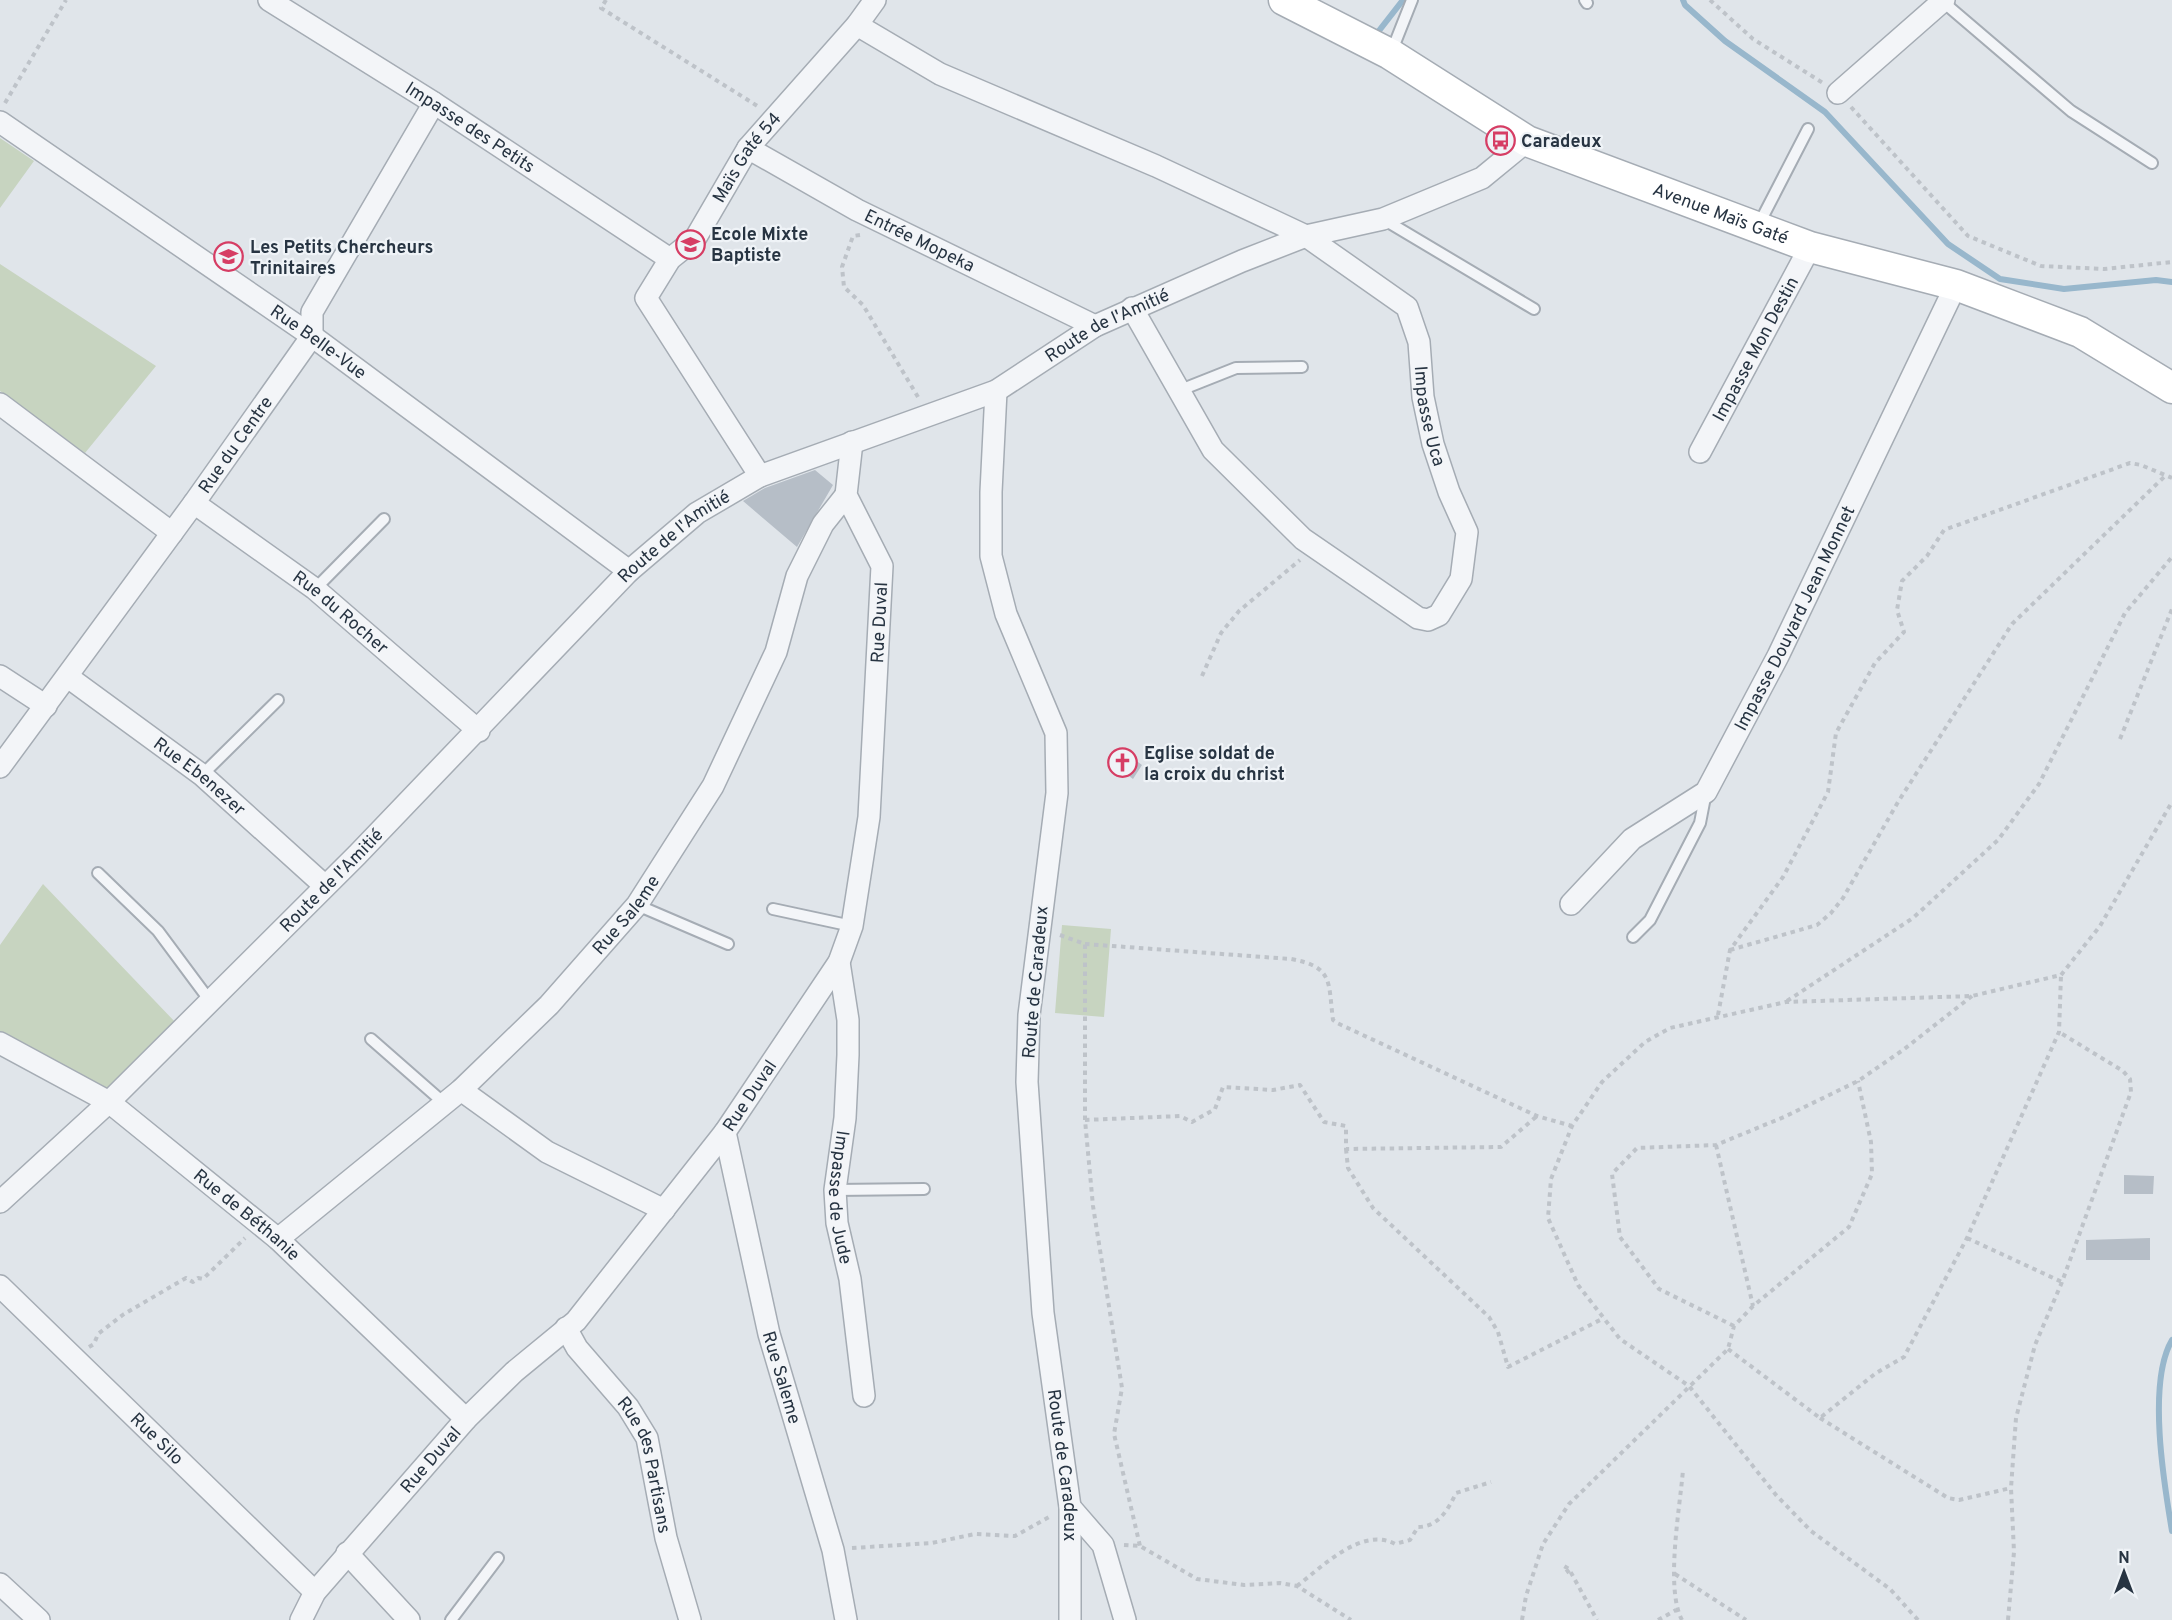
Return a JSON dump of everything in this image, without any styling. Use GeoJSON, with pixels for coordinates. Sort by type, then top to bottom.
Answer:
{"type":"FeatureCollection","features":[{"type":"Feature","properties":{"kind":"street","name":"Impasse des Petits"},"geometry":{"type":"LineString","coordinates":[[269,0],[434,103],[670,259]]}},
{"type":"Feature","properties":{"kind":"street","name":"Maïs Gaté 54"},"geometry":{"type":"LineString","coordinates":[[760,476],[646,298],[670,259],[695,239],[748,148],[857,25],[875,0]]}},
{"type":"Feature","properties":{"kind":"street","name":"Avenue Maïs Gaté"},"geometry":{"type":"LineString","coordinates":[[1284,0],[1390,54],[1527,141],[1810,247],[1956,285],[2080,332],[2172,388]]}},
{"type":"Feature","properties":{"kind":"street"},"geometry":{"type":"LineString","coordinates":[[1838,93],[1943,1]]}},
{"type":"Feature","properties":{"kind":"street"},"geometry":{"type":"LineString","coordinates":[[857,25],[940,74],[1156,166],[1306,236]]}},
{"type":"Feature","properties":{"kind":"street","name":"Rue du Centre"},"geometry":{"type":"LineString","coordinates":[[0,767],[194,503],[312,336],[312,312],[434,103]]}},
{"type":"Feature","properties":{"kind":"street","name":"Rue Belle-Vue"},"geometry":{"type":"LineString","coordinates":[[0,122],[312,336],[629,571]]}},
{"type":"Feature","properties":{"kind":"street","name":"Route de l'Amitié"},"geometry":{"type":"LineString","coordinates":[[0,1202],[109,1102],[325,886],[479,731],[629,571],[697,513],[760,476],[927,413],[996,391],[1095,326],[1132,308],[1306,236],[1383,219],[1482,178],[1527,141]]}},
{"type":"Feature","properties":{"kind":"street","name":"Entrée Mopeka"},"geometry":{"type":"LineString","coordinates":[[748,148],[894,228],[1095,326]]}},
{"type":"Feature","properties":{"kind":"street","name":"Impasse Uca"},"geometry":{"type":"LineString","coordinates":[[1306,236],[1407,307],[1419,342],[1423,398],[1433,444],[1449,492],[1467,532],[1461,579],[1439,615],[1428,620],[1418,618],[1315,548]]}},
{"type":"Feature","properties":{"kind":"street","name":"Impasse Mon Destin"},"geometry":{"type":"LineString","coordinates":[[1700,452],[1810,247]]}},
{"type":"Feature","properties":{"kind":"street","name":"Impasse Douyard Jean Monnet"},"geometry":{"type":"LineString","coordinates":[[1571,904],[1632,839],[1706,792],[1778,656],[1956,285]]}},
{"type":"Feature","properties":{"kind":"street"},"geometry":{"type":"LineString","coordinates":[[1132,308],[1213,450],[1315,548]]}},
{"type":"Feature","properties":{"kind":"street","name":"Route de Caradeux"},"geometry":{"type":"LineString","coordinates":[[996,391],[991,492],[991,556],[1006,614],[1056,733],[1058,793],[1029,1015],[1028,1094],[1042,1313],[1070,1507],[1070,1620]]}},
{"type":"Feature","properties":{"kind":"street"},"geometry":{"type":"LineString","coordinates":[[0,404],[172,533]]}},
{"type":"Feature","properties":{"kind":"street"},"geometry":{"type":"LineString","coordinates":[[846,495],[852,442]]}},
{"type":"Feature","properties":{"kind":"street","name":"Rue Saleme"},"geometry":{"type":"LineString","coordinates":[[271,1234],[461,1090],[549,1005],[637,905],[713,786],[776,652],[797,576],[823,524],[846,495]]}},
{"type":"Feature","properties":{"kind":"street","name":"Rue Duval"},"geometry":{"type":"LineString","coordinates":[[301,1620],[315,1592],[466,1419],[514,1372],[576,1321],[725,1132],[839,962],[852,926],[869,817],[876,719],[882,566],[846,495]]}},
{"type":"Feature","properties":{"kind":"street","name":"Rue du Rocher"},"geometry":{"type":"LineString","coordinates":[[194,503],[315,589],[479,731]]}},
{"type":"Feature","properties":{"kind":"street"},"geometry":{"type":"LineString","coordinates":[[0,676],[46,706]]}},
{"type":"Feature","properties":{"kind":"street","name":"Rue Ebenezer"},"geometry":{"type":"LineString","coordinates":[[68,676],[202,775],[325,886]]}},
{"type":"Feature","properties":{"kind":"street","name":"Impasse de Jude"},"geometry":{"type":"LineString","coordinates":[[839,962],[848,1020],[848,1054],[845,1118],[835,1190],[837,1223],[850,1279],[864,1396]]}},
{"type":"Feature","properties":{"kind":"street","name":"Rue de Béthanie"},"geometry":{"type":"LineString","coordinates":[[0,1043],[109,1102],[271,1234],[466,1419]]}},
{"type":"Feature","properties":{"kind":"street"},"geometry":{"type":"LineString","coordinates":[[461,1090],[547,1152],[664,1210]]}},
{"type":"Feature","properties":{"kind":"street","name":"Rue Saleme"},"geometry":{"type":"LineString","coordinates":[[725,1132],[769,1334],[833,1550],[846,1620]]}},
{"type":"Feature","properties":{"kind":"street","name":"Rue Silo"},"geometry":{"type":"LineString","coordinates":[[0,1286],[315,1592]]}},
{"type":"Feature","properties":{"kind":"street","name":"Rue des Partisans"},"geometry":{"type":"LineString","coordinates":[[566,1328],[577,1348],[628,1407],[647,1438],[666,1538],[690,1620]]}},
{"type":"Feature","properties":{"kind":"street"},"geometry":{"type":"LineString","coordinates":[[1070,1507],[1102,1545],[1125,1620]]}},
{"type":"Feature","properties":{"kind":"street"},"geometry":{"type":"LineString","coordinates":[[348,1553],[409,1620]]}},
{"type":"Feature","properties":{"kind":"street"},"geometry":{"type":"LineString","coordinates":[[0,1584],[39,1620]]}},
{"type":"Feature","properties":{"kind":"lane"},"geometry":{"type":"LineString","coordinates":[[1390,54],[1412,0]]}},
{"type":"Feature","properties":{"kind":"lane"},"geometry":{"type":"LineString","coordinates":[[1943,1],[2071,111],[2152,163]]}},
{"type":"Feature","properties":{"kind":"lane"},"geometry":{"type":"LineString","coordinates":[[1757,228],[1808,129]]}},
{"type":"Feature","properties":{"kind":"lane"},"geometry":{"type":"LineString","coordinates":[[1383,219],[1534,309]]}},
{"type":"Feature","properties":{"kind":"lane"},"geometry":{"type":"LineString","coordinates":[[1178,391],[1236,368],[1302,367]]}},
{"type":"Feature","properties":{"kind":"lane"},"geometry":{"type":"LineString","coordinates":[[315,589],[384,519]]}},
{"type":"Feature","properties":{"kind":"lane"},"geometry":{"type":"LineString","coordinates":[[202,775],[278,700]]}},
{"type":"Feature","properties":{"kind":"lane"},"geometry":{"type":"LineString","coordinates":[[1633,937],[1650,920],[1700,823],[1706,792]]}},
{"type":"Feature","properties":{"kind":"lane"},"geometry":{"type":"LineString","coordinates":[[98,873],[158,931],[210,1001]]}},
{"type":"Feature","properties":{"kind":"lane"},"geometry":{"type":"LineString","coordinates":[[637,905],[728,944]]}},
{"type":"Feature","properties":{"kind":"lane"},"geometry":{"type":"LineString","coordinates":[[773,909],[852,926]]}},
{"type":"Feature","properties":{"kind":"lane"},"geometry":{"type":"LineString","coordinates":[[372,1039],[444,1103]]}},
{"type":"Feature","properties":{"kind":"lane"},"geometry":{"type":"LineString","coordinates":[[835,1190],[924,1190]]}},
{"type":"Feature","properties":{"kind":"lane"},"geometry":{"type":"LineString","coordinates":[[451,1620],[498,1558]]}},
{"type":"Feature","properties":{"kind":"path"},"geometry":{"type":"LineString","coordinates":[[0,111],[66,0]]}},
{"type":"Feature","properties":{"kind":"path"},"geometry":{"type":"LineString","coordinates":[[606,0],[601,8],[775,117]]}},
{"type":"Feature","properties":{"kind":"path"},"geometry":{"type":"LineString","coordinates":[[1710,0],[1753,39],[1838,93],[1968,236],[2041,266],[2104,269],[2172,262]]}},
{"type":"Feature","properties":{"kind":"path"},"geometry":{"type":"LineString","coordinates":[[894,228],[853,236],[842,267],[844,287],[863,305],[927,413]]}},
{"type":"Feature","properties":{"kind":"path"},"geometry":{"type":"LineString","coordinates":[[1718,1016],[1730,950],[1783,877],[1828,792],[1836,733],[1875,663],[1904,632],[1898,610],[1902,581],[1927,556],[1944,530],[2130,464],[2141,465],[2172,478]]}},
{"type":"Feature","properties":{"kind":"path"},"geometry":{"type":"LineString","coordinates":[[1730,950],[1817,925],[1831,913],[1843,897],[1898,802],[2012,624],[2166,475]]}},
{"type":"Feature","properties":{"kind":"path"},"geometry":{"type":"LineString","coordinates":[[1202,676],[1221,633],[1239,611],[1315,548]]}},
{"type":"Feature","properties":{"kind":"path"},"geometry":{"type":"LineString","coordinates":[[1786,1002],[1913,918],[1998,840],[2039,784],[2125,613],[2172,557]]}},
{"type":"Feature","properties":{"kind":"path"},"geometry":{"type":"LineString","coordinates":[[2120,740],[2172,609]]}},
{"type":"Feature","properties":{"kind":"path"},"geometry":{"type":"LineString","coordinates":[[1820,1418],[1876,1373],[1904,1357],[1966,1238],[2059,1032],[2061,975],[2100,926],[2172,802]]}},
{"type":"Feature","properties":{"kind":"path"},"geometry":{"type":"LineString","coordinates":[[1039,927],[1085,944],[1291,959],[1313,963],[1324,973],[1329,984],[1333,1020],[1337,1023],[1537,1116],[1572,1126]]}},
{"type":"Feature","properties":{"kind":"path"},"geometry":{"type":"LineString","coordinates":[[1085,944],[1085,1120],[1093,1206],[1122,1388],[1114,1434],[1140,1546]]}},
{"type":"Feature","properties":{"kind":"path"},"geometry":{"type":"LineString","coordinates":[[1918,1620],[1890,1589],[1811,1532],[1776,1495],[1689,1386],[1620,1339],[1578,1285],[1548,1218],[1551,1179],[1572,1126],[1602,1082],[1645,1042],[1670,1028],[1786,1002],[1972,996],[2061,975]]}},
{"type":"Feature","properties":{"kind":"path"},"geometry":{"type":"LineString","coordinates":[[1734,1326],[1659,1289],[1620,1237],[1612,1196],[1611,1174],[1637,1148],[1716,1145],[1784,1117],[1858,1081],[1972,996]]}},
{"type":"Feature","properties":{"kind":"path"},"geometry":{"type":"LineString","coordinates":[[2008,1620],[2014,1552],[2011,1488],[2019,1407],[2035,1345],[2062,1282],[2131,1092],[2131,1085],[2123,1071],[2059,1032]]}},
{"type":"Feature","properties":{"kind":"path"},"geometry":{"type":"LineString","coordinates":[[1522,1620],[1526,1596],[1543,1544],[1569,1504],[1728,1349],[1734,1326],[1753,1306],[1848,1227],[1872,1174],[1871,1142],[1858,1081]]}},
{"type":"Feature","properties":{"kind":"path"},"geometry":{"type":"LineString","coordinates":[[1085,1120],[1180,1116],[1192,1122],[1215,1109],[1223,1087],[1273,1090],[1300,1085],[1324,1122],[1346,1126],[1348,1168],[1373,1208],[1489,1317],[1498,1332],[1508,1367],[1604,1318]]}},
{"type":"Feature","properties":{"kind":"path"},"geometry":{"type":"LineString","coordinates":[[1346,1149],[1501,1147],[1506,1146],[1537,1116]]}},
{"type":"Feature","properties":{"kind":"path"},"geometry":{"type":"LineString","coordinates":[[1716,1145],[1753,1306]]}},
{"type":"Feature","properties":{"kind":"path"},"geometry":{"type":"LineString","coordinates":[[73,1356],[94,1344],[98,1334],[147,1299],[186,1278],[193,1282],[198,1278],[203,1279],[240,1240],[271,1234]]}},
{"type":"Feature","properties":{"kind":"path"},"geometry":{"type":"LineString","coordinates":[[1966,1238],[2062,1282]]}},
{"type":"Feature","properties":{"kind":"path"},"geometry":{"type":"LineString","coordinates":[[1728,1349],[1820,1418],[1948,1498],[1959,1500],[2011,1488]]}},
{"type":"Feature","properties":{"kind":"path"},"geometry":{"type":"LineString","coordinates":[[1682,1620],[1676,1610],[1674,1574],[1683,1470]]}},
{"type":"Feature","properties":{"kind":"path"},"geometry":{"type":"LineString","coordinates":[[1297,1586],[1341,1553],[1370,1540],[1387,1540],[1395,1544],[1410,1540],[1418,1527],[1429,1527],[1446,1514],[1456,1493],[1491,1482]]}},
{"type":"Feature","properties":{"kind":"path"},"geometry":{"type":"LineString","coordinates":[[833,1550],[932,1543],[975,1534],[1015,1536],[1044,1518],[1070,1507]]}},
{"type":"Feature","properties":{"kind":"path"},"geometry":{"type":"LineString","coordinates":[[1102,1545],[1140,1546],[1197,1579],[1244,1586],[1280,1583],[1297,1586],[1351,1620]]}},
{"type":"Feature","properties":{"kind":"path"},"geometry":{"type":"LineString","coordinates":[[1569,1573],[1564,1566],[1569,1569],[1597,1620]]}},
{"type":"Feature","properties":{"kind":"path"},"geometry":{"type":"LineString","coordinates":[[1674,1574],[1746,1620]]}},
{"type":"Feature","properties":{"kind":"path"},"geometry":{"type":"LineString","coordinates":[[1658,1620],[1676,1610]]}},
{"type":"Feature","properties":{"kind":"green space"},"geometry":{"type":"Polygon","coordinates":[[[0,138],[34,161],[0,208],[0,138]]]}},
{"type":"Feature","properties":{"kind":"green space"},"geometry":{"type":"Polygon","coordinates":[[[0,264],[156,366],[85,453],[0,391],[0,264]]]}},
{"type":"Feature","properties":{"kind":"green space"},"geometry":{"type":"Polygon","coordinates":[[[43,884],[177,1024],[102,1093],[0,1032],[0,945],[43,884]]]}},
{"type":"Feature","properties":{"kind":"green space"},"geometry":{"type":"Polygon","coordinates":[[[1062,925],[1111,929],[1104,1017],[1055,1013],[1062,925]]]}},
{"type":"Feature","properties":{"kind":"building"},"geometry":{"type":"Polygon","coordinates":[[[815,470],[833,485],[797,547],[743,501],[765,488],[815,470]]]}},
{"type":"Feature","properties":{"kind":"building"},"geometry":{"type":"Polygon","coordinates":[[[1119,748],[1142,765],[1133,779],[1110,762],[1119,748]]]}},
{"type":"Feature","properties":{"kind":"building"},"geometry":{"type":"Polygon","coordinates":[[[2124,1175],[2154,1176],[2153,1194],[2124,1194],[2124,1175]]]}},
{"type":"Feature","properties":{"kind":"building"},"geometry":{"type":"Polygon","coordinates":[[[2150,1238],[2150,1260],[2086,1260],[2086,1240],[2150,1238]]]}},
{"type":"Feature","properties":{"kind":"waterway"},"geometry":{"type":"LineString","coordinates":[[1371,32],[1378,32],[1403,0]]}},
{"type":"Feature","properties":{"kind":"waterway"},"geometry":{"type":"LineString","coordinates":[[1683,0],[1685,5],[1725,41],[1825,112],[1948,244],[2000,279],[2064,289],[2156,280],[2172,282]]}},
{"type":"Feature","properties":{"kind":"waterway"},"geometry":{"type":"LineString","coordinates":[[2172,1340],[2164,1358],[2159,1406],[2162,1461],[2172,1531]]}},
{"type":"Feature","properties":{"kind":"place","name":"Caradeux"},"geometry":{"type":"Point","coordinates":[1500,141]}},
{"type":"Feature","properties":{"kind":"place","name":"Ecole Mixte Baptiste"},"geometry":{"type":"Point","coordinates":[690,244]}},
{"type":"Feature","properties":{"kind":"place","name":"Les Petits Chercheurs Trinitaires"},"geometry":{"type":"Point","coordinates":[229,257]}},
{"type":"Feature","properties":{"kind":"place","name":"Eglise soldat de la croix du christ"},"geometry":{"type":"Point","coordinates":[1123,763]}}]}
